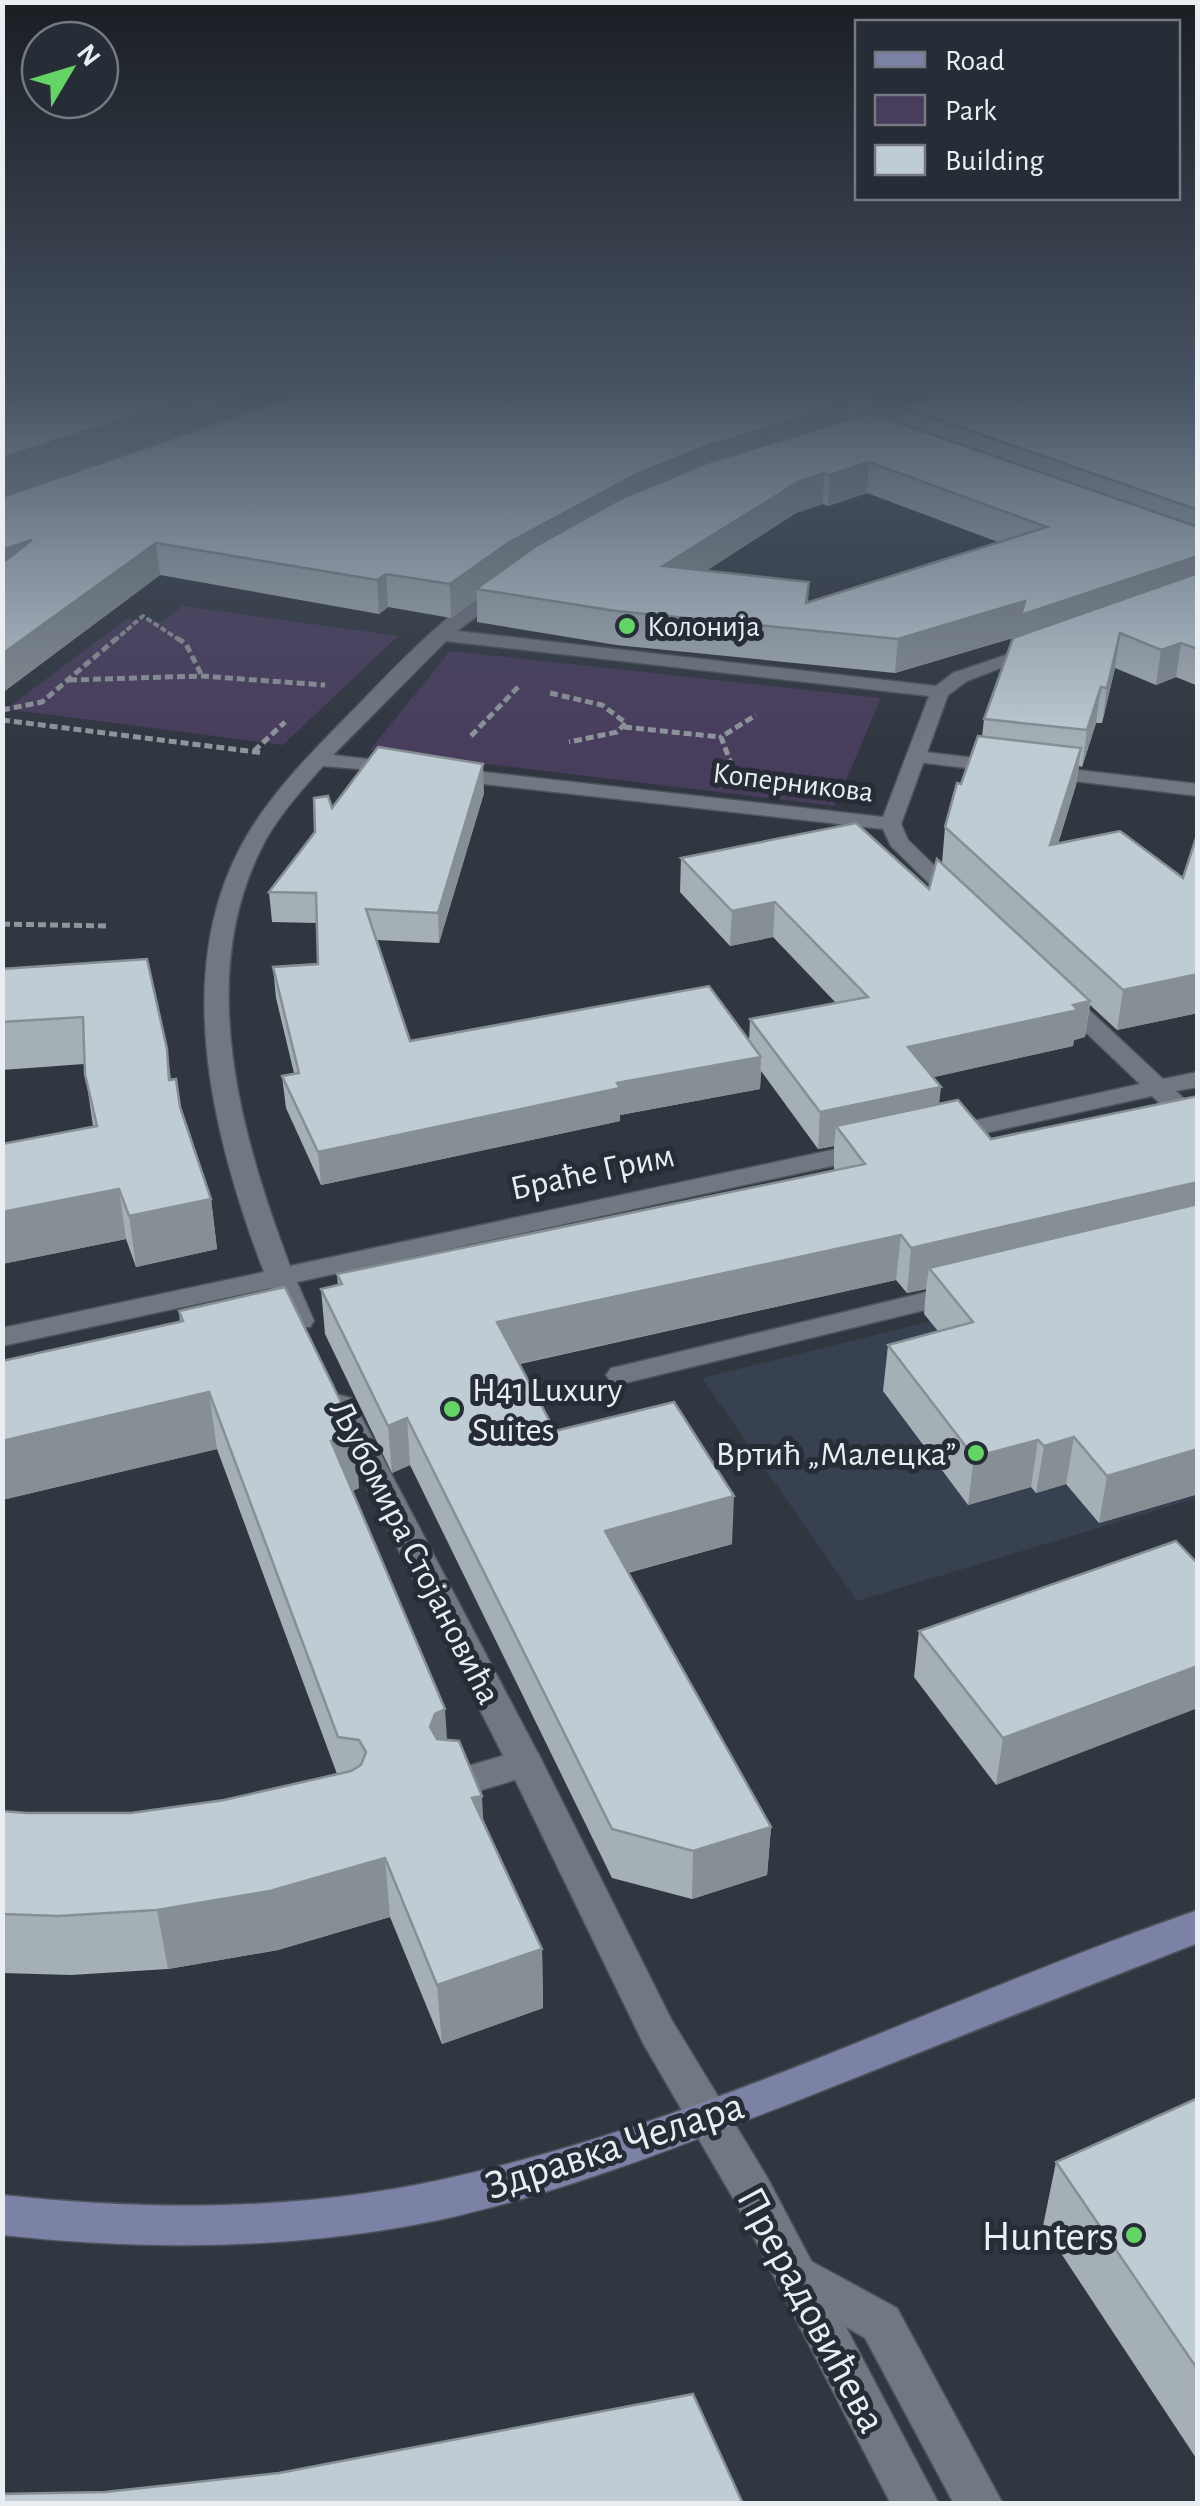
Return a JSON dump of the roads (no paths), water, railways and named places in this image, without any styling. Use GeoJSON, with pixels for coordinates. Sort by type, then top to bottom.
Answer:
{"type":"FeatureCollection","features":[{"type":"Feature","properties":{"kind":"main road","name":"Здравка Челара"},"geometry":{"type":"LineString","coordinates":[[2,2215],[120,2226],[223,2226],[331,2217],[494,2187],[708,2117],[1198,1926]]}},
{"type":"Feature","properties":{"kind":"street"},"geometry":{"type":"LineString","coordinates":[[311,1343],[279,1276],[245,1172],[220,1055],[218,962],[234,890],[246,856],[269,817],[378,693],[443,634],[526,573]]}},
{"type":"Feature","properties":{"kind":"street"},"geometry":{"type":"LineString","coordinates":[[443,634],[940,692]]}},
{"type":"Feature","properties":{"kind":"street"},"geometry":{"type":"LineString","coordinates":[[891,824],[940,692],[960,677],[1051,645]]}},
{"type":"Feature","properties":{"kind":"street"},"geometry":{"type":"LineString","coordinates":[[916,757],[1198,790]]}},
{"type":"Feature","properties":{"kind":"street","name":"Коперникова"},"geometry":{"type":"LineString","coordinates":[[318,759],[891,824],[898,842],[970,910]]}},
{"type":"Feature","properties":{"kind":"street"},"geometry":{"type":"LineString","coordinates":[[1042,979],[1198,1126]]}},
{"type":"Feature","properties":{"kind":"street","name":"Браће Грим"},"geometry":{"type":"LineString","coordinates":[[2,1337],[1198,1080]]}},
{"type":"Feature","properties":{"kind":"street"},"geometry":{"type":"LineString","coordinates":[[621,1375],[986,1286]]}},
{"type":"Feature","properties":{"kind":"street","name":"Љубомира Стојановића"},"geometry":{"type":"LineString","coordinates":[[327,1377],[526,1763],[657,2031],[708,2117]]}},
{"type":"Feature","properties":{"kind":"street"},"geometry":{"type":"LineString","coordinates":[[455,1784],[526,1763]]}},
{"type":"Feature","properties":{"kind":"street","name":"Прерадовићева"},"geometry":{"type":"LineString","coordinates":[[708,2117],[916,2504]]}},
{"type":"Feature","properties":{"kind":"street"},"geometry":{"type":"LineString","coordinates":[[794,2274],[881,2324],[980,2504]]}},
{"type":"Feature","properties":{"kind":"place","name":"Колонија"},"geometry":{"type":"Point","coordinates":[627,626]}},
{"type":"Feature","properties":{"kind":"place","name":"H41 Luxury Suites"},"geometry":{"type":"Point","coordinates":[452,1409]}},
{"type":"Feature","properties":{"kind":"place","name":"Вртић „Малецка”"},"geometry":{"type":"Point","coordinates":[976,1453]}},
{"type":"Feature","properties":{"kind":"place","name":"Hunters"},"geometry":{"type":"Point","coordinates":[1134,2235]}}]}
